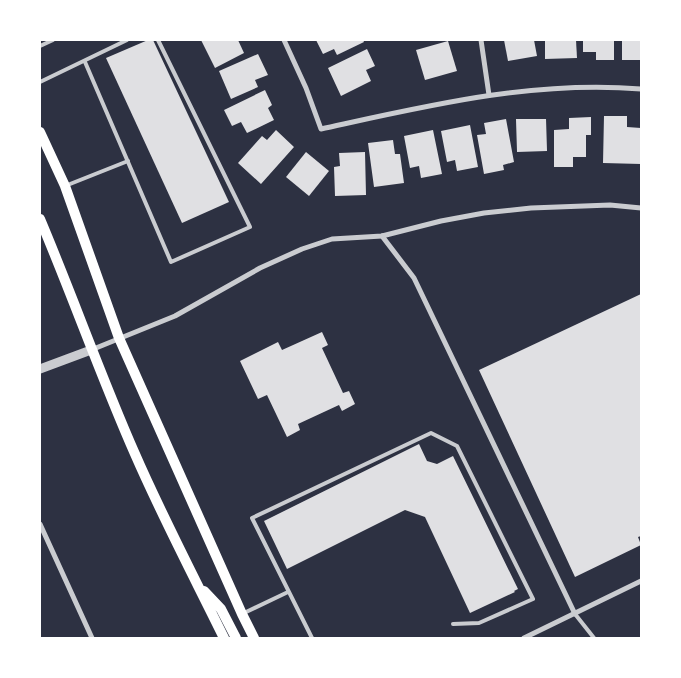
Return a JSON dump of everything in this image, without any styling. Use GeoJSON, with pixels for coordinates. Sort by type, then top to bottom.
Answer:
{"type":"FeatureCollection","features":[{"type":"Feature","properties":{"kind":"main road"},"geometry":{"type":"LineString","coordinates":[[40,132],[65,186],[118,338],[254,638]]}},
{"type":"Feature","properties":{"kind":"main road"},"geometry":{"type":"LineString","coordinates":[[40,219],[70,289],[91,350],[135,456],[224,638]]}},
{"type":"Feature","properties":{"kind":"main road"},"geometry":{"type":"LineString","coordinates":[[197,583],[221,609],[236,638]]}},
{"type":"Feature","properties":{"kind":"street"},"geometry":{"type":"LineString","coordinates":[[284,40],[306,88],[321,129],[489,95],[548,89],[641,89]]}},
{"type":"Feature","properties":{"kind":"street"},"geometry":{"type":"LineString","coordinates":[[481,40],[489,95]]}},
{"type":"Feature","properties":{"kind":"street"},"geometry":{"type":"LineString","coordinates":[[40,369],[175,316],[260,268],[302,249],[332,239],[382,236],[441,221],[484,213],[575,205],[610,205],[641,208]]}},
{"type":"Feature","properties":{"kind":"street"},"geometry":{"type":"LineString","coordinates":[[382,236],[414,278],[575,614]]}},
{"type":"Feature","properties":{"kind":"street"},"geometry":{"type":"LineString","coordinates":[[40,524],[92,638]]}},
{"type":"Feature","properties":{"kind":"street"},"geometry":{"type":"LineString","coordinates":[[524,638],[641,581]]}},
{"type":"Feature","properties":{"kind":"lane"},"geometry":{"type":"LineString","coordinates":[[40,46],[53,40]]}},
{"type":"Feature","properties":{"kind":"lane"},"geometry":{"type":"LineString","coordinates":[[40,82],[128,40]]}},
{"type":"Feature","properties":{"kind":"lane"},"geometry":{"type":"LineString","coordinates":[[85,62],[171,262],[250,227],[158,40]]}},
{"type":"Feature","properties":{"kind":"lane"},"geometry":{"type":"LineString","coordinates":[[65,186],[128,161]]}},
{"type":"Feature","properties":{"kind":"lane"},"geometry":{"type":"LineString","coordinates":[[312,638],[252,518],[431,433],[457,446],[533,599],[479,623],[453,624]]}},
{"type":"Feature","properties":{"kind":"lane"},"geometry":{"type":"LineString","coordinates":[[242,614],[288,592]]}},
{"type":"Feature","properties":{"kind":"lane"},"geometry":{"type":"LineString","coordinates":[[575,614],[594,638]]}},
{"type":"Feature","properties":{"kind":"building"},"geometry":{"type":"Polygon","coordinates":[[[148,40],[153,40],[229,202],[182,223],[106,58],[148,40]]]}},
{"type":"Feature","properties":{"kind":"building"},"geometry":{"type":"Polygon","coordinates":[[[201,40],[238,40],[244,53],[215,68],[201,40]]]}},
{"type":"Feature","properties":{"kind":"building"},"geometry":{"type":"Polygon","coordinates":[[[316,40],[363,40],[364,42],[337,55],[334,49],[323,54],[316,40]]]}},
{"type":"Feature","properties":{"kind":"building"},"geometry":{"type":"Polygon","coordinates":[[[504,40],[534,40],[537,56],[508,61],[504,40]]]}},
{"type":"Feature","properties":{"kind":"building"},"geometry":{"type":"Polygon","coordinates":[[[545,40],[576,40],[577,58],[545,59],[545,40]]]}},
{"type":"Feature","properties":{"kind":"building"},"geometry":{"type":"Polygon","coordinates":[[[583,40],[614,40],[614,60],[596,60],[596,52],[583,52],[583,40]]]}},
{"type":"Feature","properties":{"kind":"building"},"geometry":{"type":"Polygon","coordinates":[[[622,40],[641,40],[641,60],[622,60],[622,40]]]}},
{"type":"Feature","properties":{"kind":"building"},"geometry":{"type":"Polygon","coordinates":[[[448,41],[457,71],[425,80],[416,50],[448,41]]]}},
{"type":"Feature","properties":{"kind":"building"},"geometry":{"type":"Polygon","coordinates":[[[367,49],[375,66],[366,70],[371,81],[341,96],[328,68],[367,49]]]}},
{"type":"Feature","properties":{"kind":"building"},"geometry":{"type":"Polygon","coordinates":[[[258,54],[268,75],[255,80],[258,87],[231,99],[219,71],[258,54]]]}},
{"type":"Feature","properties":{"kind":"building"},"geometry":{"type":"Polygon","coordinates":[[[265,90],[272,105],[268,108],[274,120],[247,133],[241,122],[232,126],[224,110],[265,90]]]}},
{"type":"Feature","properties":{"kind":"building"},"geometry":{"type":"Polygon","coordinates":[[[604,116],[627,116],[627,127],[641,128],[641,164],[603,163],[604,116]]]}},
{"type":"Feature","properties":{"kind":"building"},"geometry":{"type":"Polygon","coordinates":[[[591,117],[591,135],[586,135],[586,157],[573,157],[573,167],[554,167],[554,130],[569,129],[569,118],[591,117]]]}},
{"type":"Feature","properties":{"kind":"building"},"geometry":{"type":"Polygon","coordinates":[[[506,119],[514,162],[503,165],[504,170],[484,174],[477,135],[486,134],[484,123],[506,119]]]}},
{"type":"Feature","properties":{"kind":"building"},"geometry":{"type":"Polygon","coordinates":[[[516,119],[546,119],[547,151],[517,152],[516,119]]]}},
{"type":"Feature","properties":{"kind":"building"},"geometry":{"type":"Polygon","coordinates":[[[470,125],[478,167],[457,171],[455,160],[447,162],[441,131],[470,125]]]}},
{"type":"Feature","properties":{"kind":"building"},"geometry":{"type":"Polygon","coordinates":[[[276,130],[294,147],[261,184],[238,163],[262,136],[267,140],[276,130]]]}},
{"type":"Feature","properties":{"kind":"building"},"geometry":{"type":"Polygon","coordinates":[[[433,130],[442,174],[421,178],[419,166],[410,168],[404,136],[433,130]]]}},
{"type":"Feature","properties":{"kind":"building"},"geometry":{"type":"Polygon","coordinates":[[[393,140],[395,154],[400,154],[404,183],[374,187],[368,143],[393,140]]]}},
{"type":"Feature","properties":{"kind":"building"},"geometry":{"type":"Polygon","coordinates":[[[306,152],[329,171],[309,196],[286,177],[306,152]]]}},
{"type":"Feature","properties":{"kind":"building"},"geometry":{"type":"Polygon","coordinates":[[[365,152],[366,195],[335,196],[334,167],[340,166],[339,153],[365,152]]]}},
{"type":"Feature","properties":{"kind":"building"},"geometry":{"type":"Polygon","coordinates":[[[641,294],[641,536],[638,537],[641,545],[575,577],[479,370],[641,294]]]}},
{"type":"Feature","properties":{"kind":"building"},"geometry":{"type":"Polygon","coordinates":[[[322,332],[328,345],[322,348],[343,393],[349,391],[355,404],[342,411],[339,405],[298,424],[300,430],[287,437],[267,395],[258,399],[240,361],[278,342],[282,350],[322,332]]]}},
{"type":"Feature","properties":{"kind":"building"},"geometry":{"type":"Polygon","coordinates":[[[419,444],[427,461],[437,464],[453,456],[518,589],[515,592],[470,613],[425,517],[405,510],[287,569],[264,521],[419,444]]]}}]}
